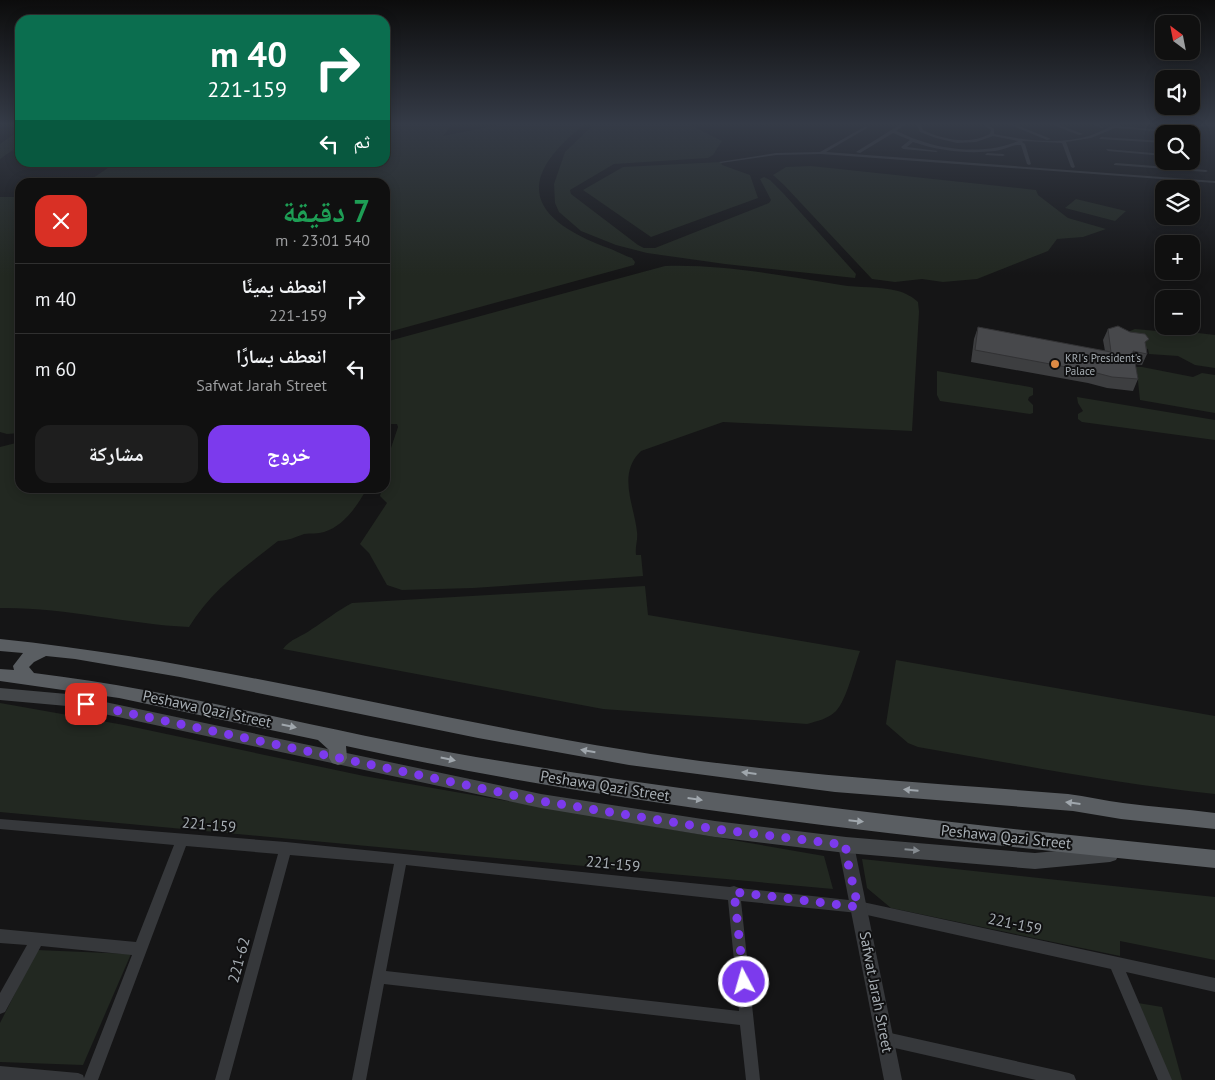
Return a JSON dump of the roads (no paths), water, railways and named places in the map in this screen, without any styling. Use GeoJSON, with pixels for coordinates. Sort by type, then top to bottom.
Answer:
{"type":"FeatureCollection","features":[{"type":"Feature","properties":{"kind":"highway"},"geometry":{"type":"LineString","coordinates":[[0,645],[52,650],[180,671],[478,732],[629,758],[835,784],[1073,803],[1121,811],[1215,821]]}},
{"type":"Feature","properties":{"kind":"highway"},"geometry":{"type":"LineString","coordinates":[[29,678],[21,670],[24,662],[39,652],[52,650]]}},
{"type":"Feature","properties":{"kind":"highway","name":"Peshawa Qazi Street"},"geometry":{"type":"LineString","coordinates":[[0,675],[57,681],[155,698],[468,764],[618,789],[838,819],[1215,860]]}},
{"type":"Feature","properties":{"kind":"highway"},"geometry":{"type":"LineString","coordinates":[[322,733],[338,747],[338,758]]}},
{"type":"Feature","properties":{"kind":"highway"},"geometry":{"type":"LineString","coordinates":[[1121,811],[1215,812]]}},
{"type":"Feature","properties":{"kind":"highway"},"geometry":{"type":"LineString","coordinates":[[1174,855],[1215,866]]}},
{"type":"Feature","properties":{"kind":"main road"},"geometry":{"type":"LineString","coordinates":[[0,694],[67,700],[541,801],[715,829],[846,845],[1035,861],[1135,852]]}},
{"type":"Feature","properties":{"kind":"street"},"geometry":{"type":"LineString","coordinates":[[1112,174],[1215,182]]}},
{"type":"Feature","properties":{"kind":"street","name":"221-159"},"geometry":{"type":"LineString","coordinates":[[0,824],[401,859],[734,892],[858,907],[1215,985]]}},
{"type":"Feature","properties":{"kind":"street"},"geometry":{"type":"LineString","coordinates":[[91,1080],[182,839]]}},
{"type":"Feature","properties":{"kind":"street","name":"Safwat Jarah Street"},"geometry":{"type":"LineString","coordinates":[[846,845],[846,854],[893,1080]]}},
{"type":"Feature","properties":{"kind":"street","name":"221-62"},"geometry":{"type":"LineString","coordinates":[[222,1080],[286,848]]}},
{"type":"Feature","properties":{"kind":"street"},"geometry":{"type":"LineString","coordinates":[[359,1080],[401,859]]}},
{"type":"Feature","properties":{"kind":"street"},"geometry":{"type":"LineString","coordinates":[[734,892],[753,1080]]}},
{"type":"Feature","properties":{"kind":"street"},"geometry":{"type":"LineString","coordinates":[[0,936],[140,949]]}},
{"type":"Feature","properties":{"kind":"street"},"geometry":{"type":"LineString","coordinates":[[0,1008],[37,940]]}},
{"type":"Feature","properties":{"kind":"street"},"geometry":{"type":"LineString","coordinates":[[1114,963],[1164,1080]]}},
{"type":"Feature","properties":{"kind":"street"},"geometry":{"type":"LineString","coordinates":[[379,978],[747,1018]]}},
{"type":"Feature","properties":{"kind":"street"},"geometry":{"type":"LineString","coordinates":[[886,1039],[1031,1075],[1069,1080]]}},
{"type":"Feature","properties":{"kind":"street"},"geometry":{"type":"LineString","coordinates":[[0,1073],[78,1080]]}},
{"type":"Feature","properties":{"kind":"place","name":"KRI's President's Palace"},"geometry":{"type":"Point","coordinates":[1055,364]}}]}
